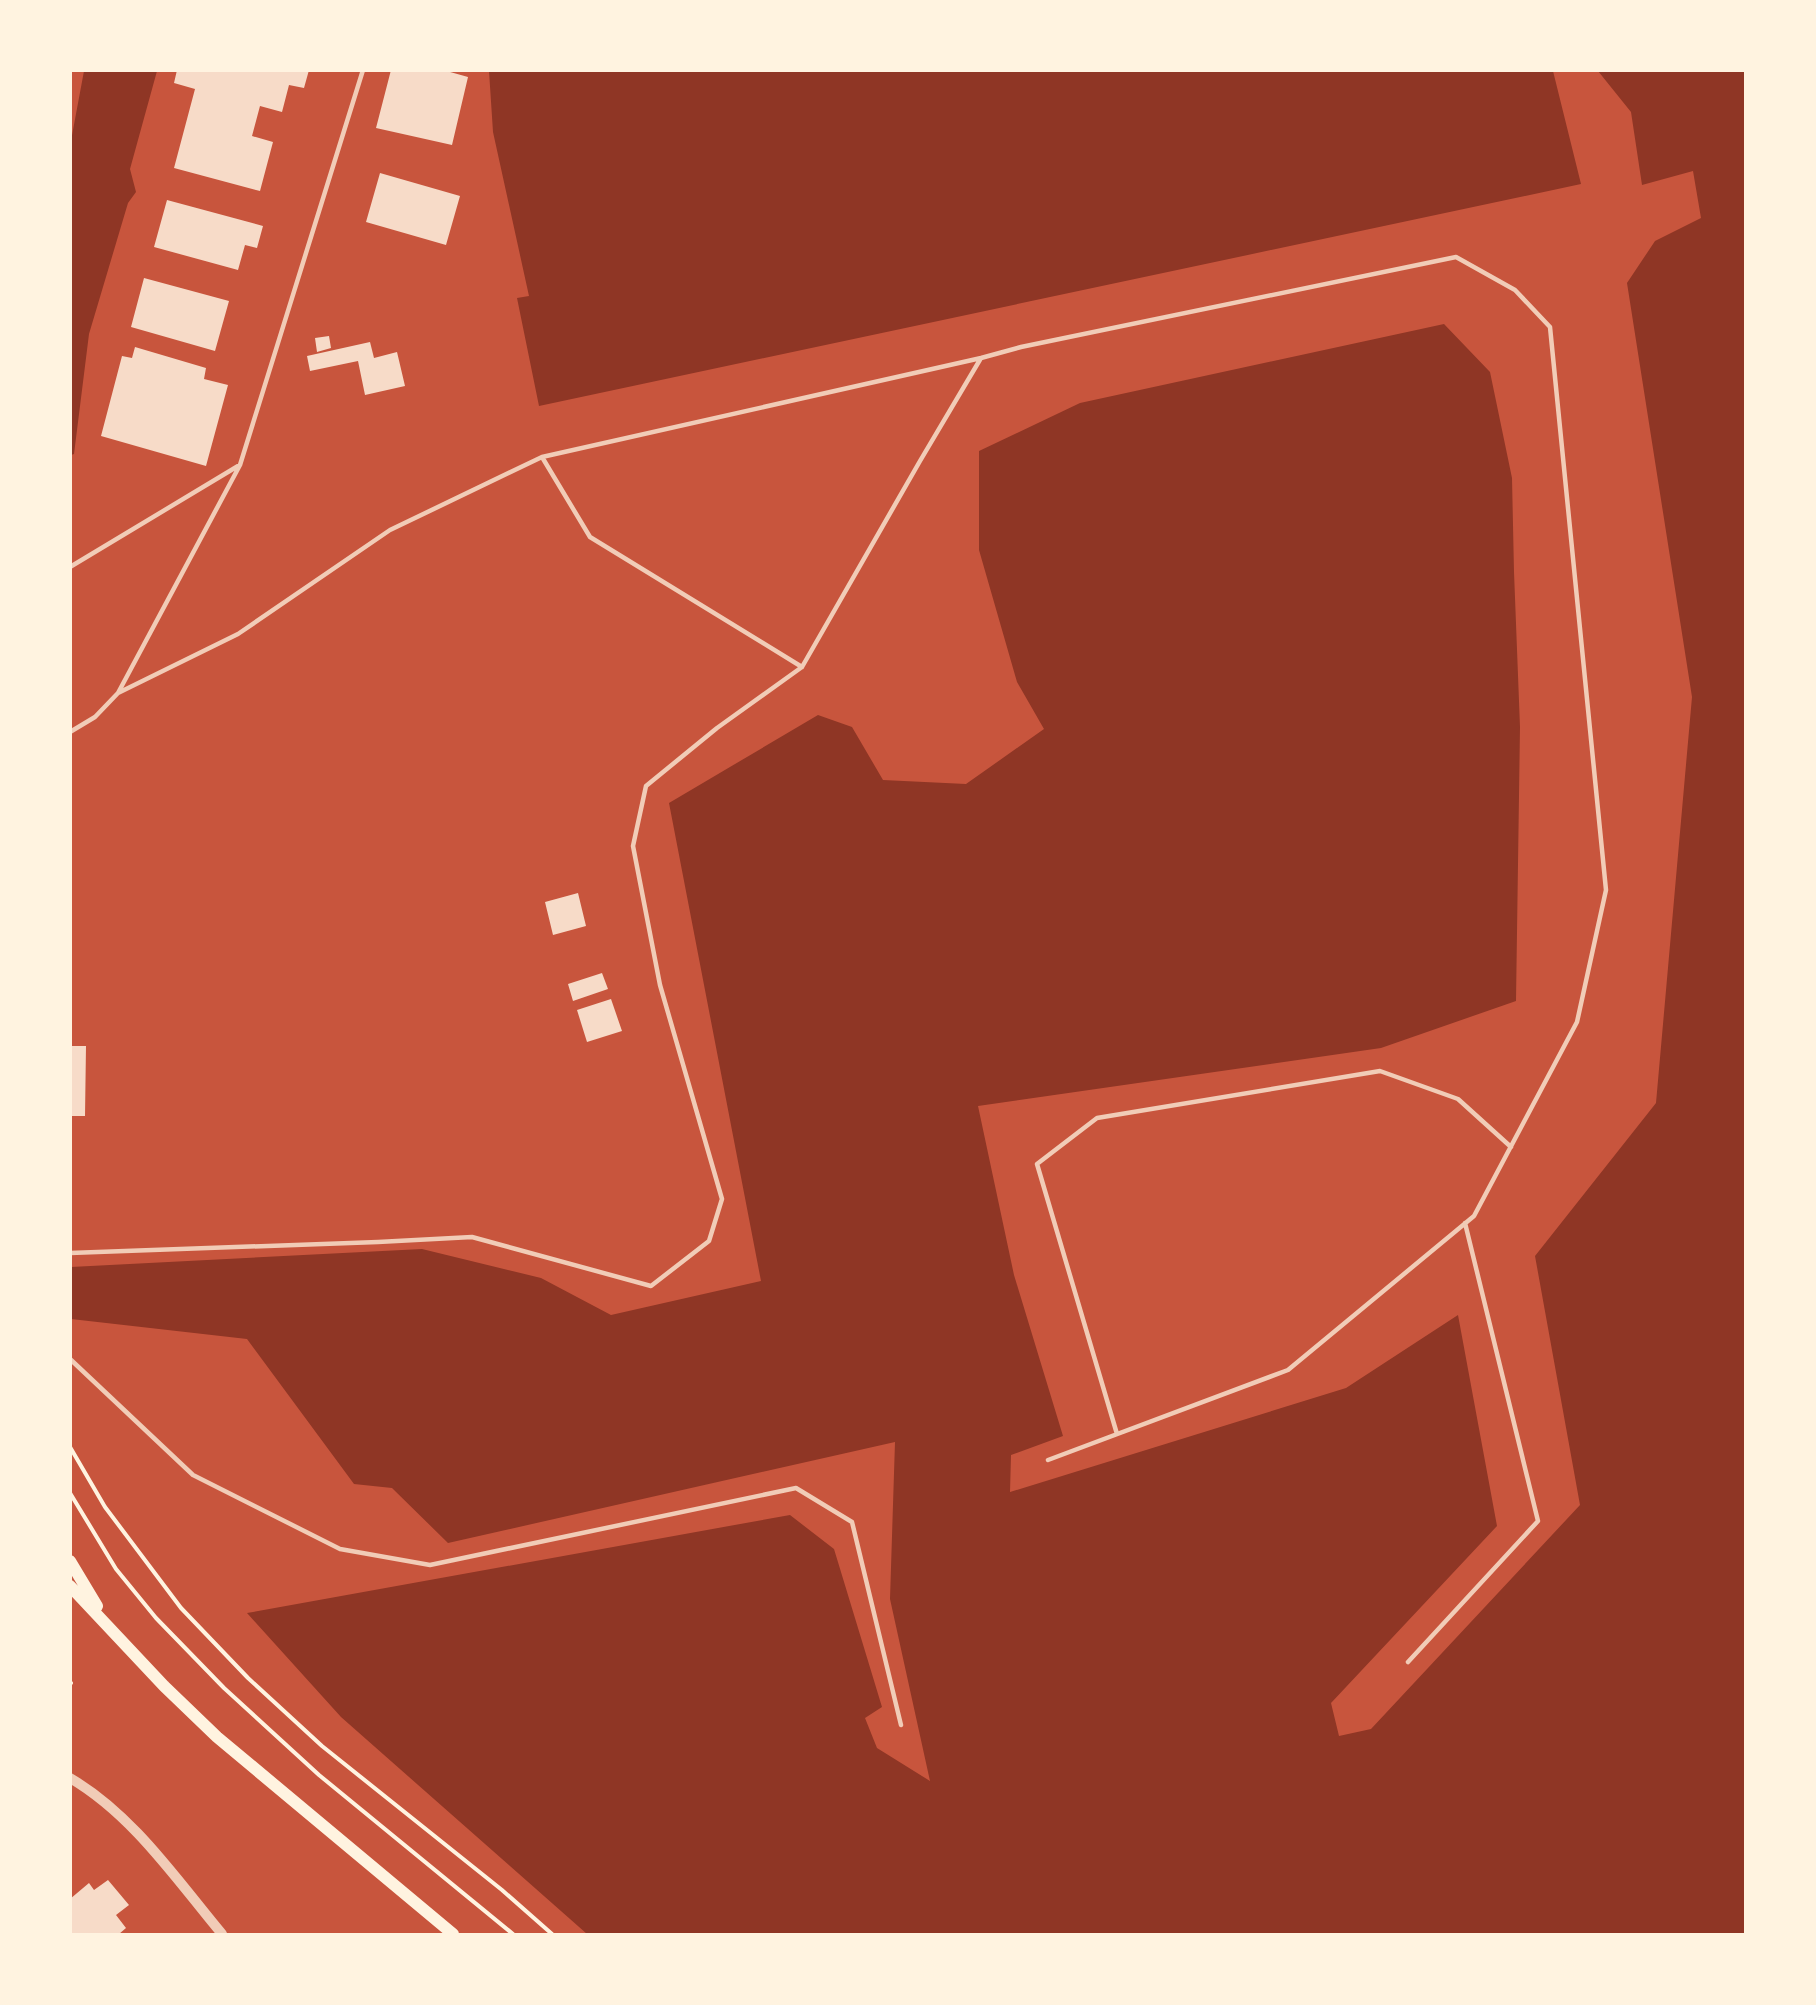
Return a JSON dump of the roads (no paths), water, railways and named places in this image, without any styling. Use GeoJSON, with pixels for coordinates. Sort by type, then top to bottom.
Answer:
{"type":"FeatureCollection","features":[{"type":"Feature","properties":{"kind":"main road"},"geometry":{"type":"LineString","coordinates":[[70,1561],[106,1623]]}},
{"type":"Feature","properties":{"kind":"main road"},"geometry":{"type":"LineString","coordinates":[[70,1586],[164,1686],[217,1737],[453,1935]]}},
{"type":"Feature","properties":{"kind":"street"},"geometry":{"type":"LineString","coordinates":[[70,1778],[89,1789],[134,1828],[222,1935]]}},
{"type":"Feature","properties":{"kind":"lane"},"geometry":{"type":"LineString","coordinates":[[70,732],[95,717],[118,693],[240,465],[363,70]]}},
{"type":"Feature","properties":{"kind":"lane"},"geometry":{"type":"LineString","coordinates":[[118,693],[238,634],[390,530],[542,457],[1021,347],[1456,256],[1515,290],[1550,327],[1606,890],[1577,1022],[1474,1216],[1288,1370],[1048,1460]]}},
{"type":"Feature","properties":{"kind":"lane"},"geometry":{"type":"LineString","coordinates":[[70,1253],[472,1237],[651,1286],[709,1241],[722,1199],[660,985],[633,846],[646,786],[717,728],[802,667],[981,358]]}},
{"type":"Feature","properties":{"kind":"lane"},"geometry":{"type":"LineString","coordinates":[[542,457],[590,537],[802,667]]}},
{"type":"Feature","properties":{"kind":"lane"},"geometry":{"type":"LineString","coordinates":[[70,567],[240,465]]}},
{"type":"Feature","properties":{"kind":"lane"},"geometry":{"type":"LineString","coordinates":[[1117,1434],[1036,1164],[1097,1118],[1380,1071],[1458,1099],[1511,1147]]}},
{"type":"Feature","properties":{"kind":"lane"},"geometry":{"type":"LineString","coordinates":[[1408,1662],[1538,1521],[1465,1223]]}},
{"type":"Feature","properties":{"kind":"lane"},"geometry":{"type":"LineString","coordinates":[[70,1359],[193,1475],[340,1548],[430,1565],[796,1488],[852,1522],[901,1725]]}}]}
